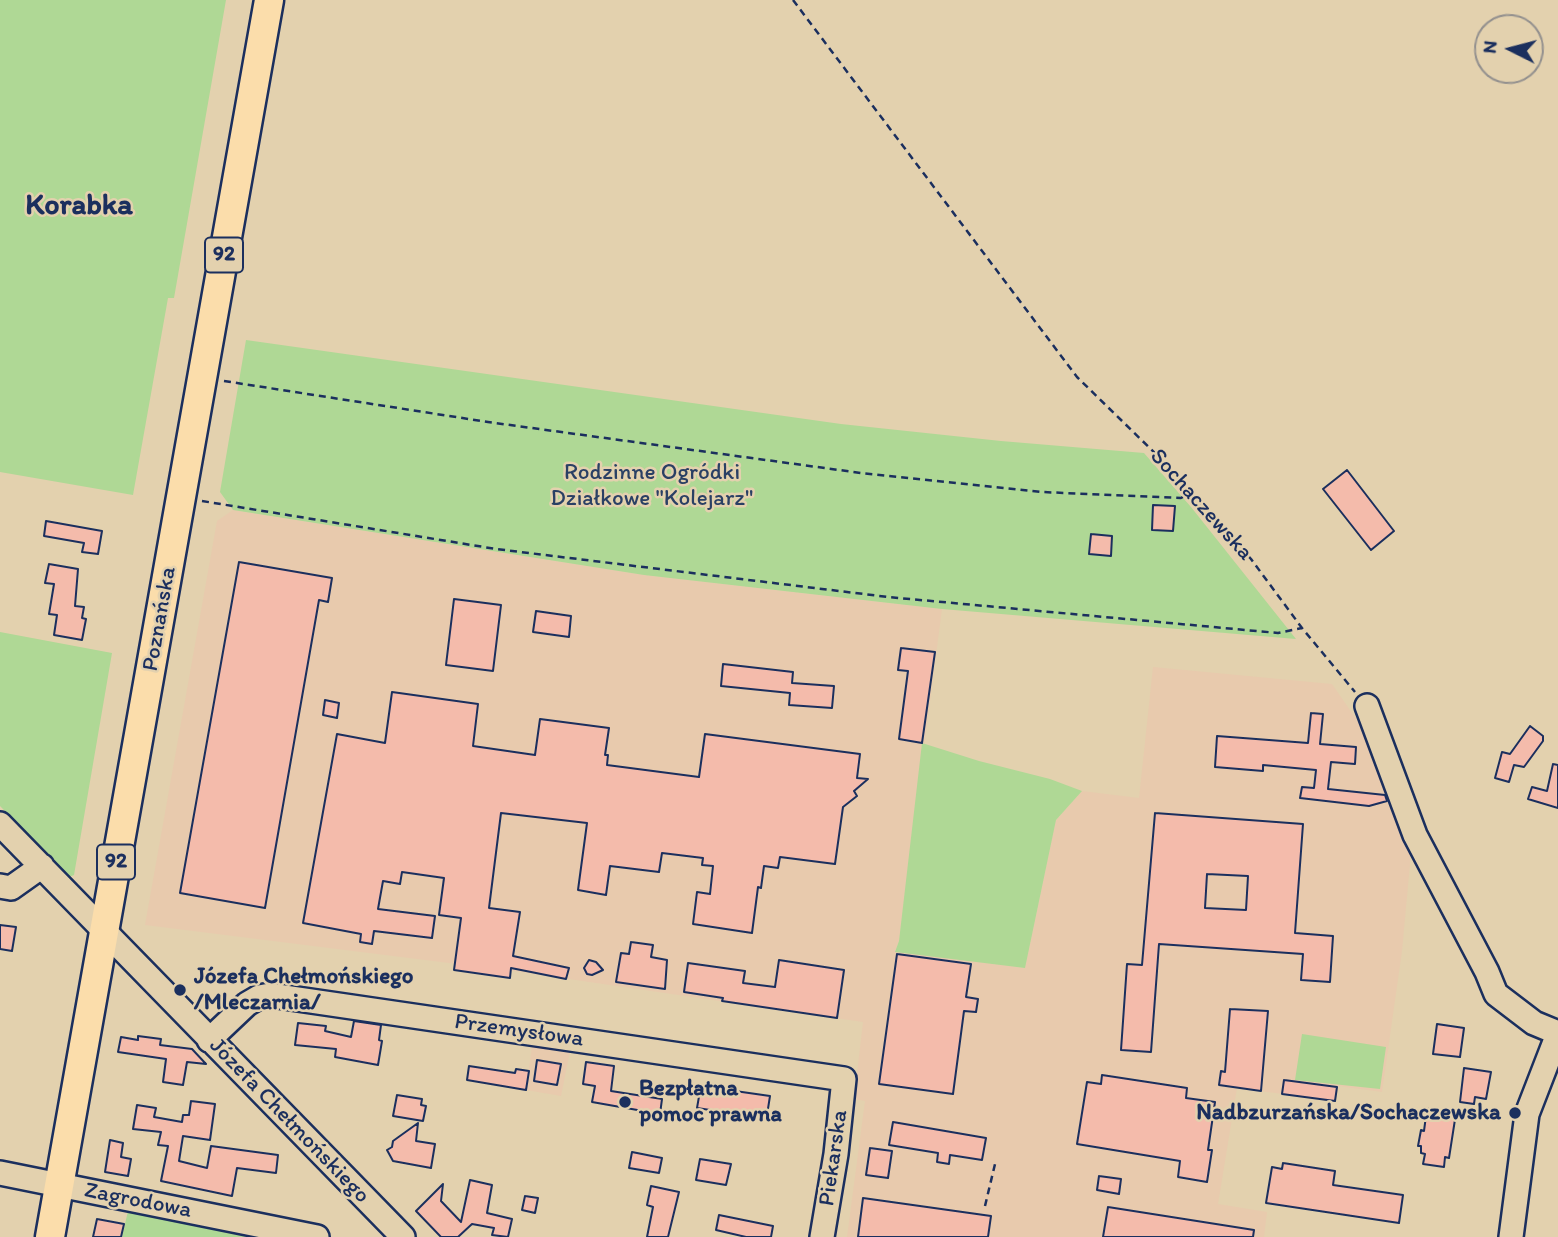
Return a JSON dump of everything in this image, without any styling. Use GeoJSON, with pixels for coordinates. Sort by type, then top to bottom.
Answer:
{"type":"FeatureCollection","features":[{"type":"Feature","properties":{"kind":"main road","name":"Poznańska"},"geometry":{"type":"LineString","coordinates":[[50,1237],[269,0]]}},
{"type":"Feature","properties":{"kind":"street"},"geometry":{"type":"LineString","coordinates":[[1367,706],[1415,835],[1496,994],[1534,1023],[1558,1034],[1527,1114],[1511,1237]]}},
{"type":"Feature","properties":{"kind":"street","name":"Józefa Chełmońskiego"},"geometry":{"type":"LineString","coordinates":[[0,824],[403,1237]]}},
{"type":"Feature","properties":{"kind":"street"},"geometry":{"type":"LineString","coordinates":[[0,886],[11,888],[42,866]]}},
{"type":"Feature","properties":{"kind":"street","name":"Przemysłowa"},"geometry":{"type":"LineString","coordinates":[[209,1040],[247,1004],[259,997],[270,995],[844,1079]]}},
{"type":"Feature","properties":{"kind":"street","name":"Piekarska"},"geometry":{"type":"LineString","coordinates":[[822,1237],[836,1154],[844,1079]]}},
{"type":"Feature","properties":{"kind":"street","name":"Zagrodowa"},"geometry":{"type":"LineString","coordinates":[[0,1173],[317,1237]]}},
{"type":"Feature","properties":{"kind":"path","name":"Sochaczewska"},"geometry":{"type":"LineString","coordinates":[[793,0],[1077,377],[1192,492],[1251,559],[1302,628],[1367,706]]}},
{"type":"Feature","properties":{"kind":"path"},"geometry":{"type":"LineString","coordinates":[[217,380],[488,422],[861,473],[1042,492],[1181,498],[1192,492]]}},
{"type":"Feature","properties":{"kind":"path"},"geometry":{"type":"LineString","coordinates":[[196,500],[509,551],[833,591],[1278,633],[1302,628]]}},
{"type":"Feature","properties":{"kind":"path"},"geometry":{"type":"LineString","coordinates":[[985,1206],[995,1164]]}},
{"type":"Feature","properties":{"kind":"shaded area"},"geometry":{"type":"Polygon","coordinates":[[[233,510],[644,575],[942,609],[899,941],[895,951],[1025,968],[1056,820],[1082,791],[1139,798],[1153,667],[1332,684],[1361,726],[1390,807],[1411,853],[1402,951],[1382,1092],[1338,1086],[1336,1101],[1237,1088],[1218,1204],[1267,1212],[1264,1237],[847,1237],[865,1101],[854,1099],[863,1022],[521,972],[145,925],[217,521],[233,510]]]}},
{"type":"Feature","properties":{"kind":"shaded area"},"geometry":{"type":"Polygon","coordinates":[[[532,1046],[570,1051],[561,1096],[526,1090],[532,1046]]]}},
{"type":"Feature","properties":{"kind":"green space"},"geometry":{"type":"Polygon","coordinates":[[[0,0],[226,0],[174,298],[168,298],[133,495],[0,472],[0,0]]]}},
{"type":"Feature","properties":{"kind":"green space","name":"Rodzinne Ogródki Działkowe \"Kolejarz\""},"geometry":{"type":"Polygon","coordinates":[[[246,340],[841,424],[1144,453],[1191,507],[1296,639],[942,609],[644,575],[233,510],[220,492],[246,340]]]}},
{"type":"Feature","properties":{"kind":"green space"},"geometry":{"type":"Polygon","coordinates":[[[0,632],[112,653],[74,875],[69,877],[0,806],[0,632]]]}},
{"type":"Feature","properties":{"kind":"green space"},"geometry":{"type":"Polygon","coordinates":[[[922,743],[1050,779],[1082,791],[1056,820],[1025,968],[895,952],[899,941],[922,743]]]}},
{"type":"Feature","properties":{"kind":"green space"},"geometry":{"type":"Polygon","coordinates":[[[1302,1034],[1386,1047],[1380,1089],[1295,1080],[1302,1034]]]}},
{"type":"Feature","properties":{"kind":"green space"},"geometry":{"type":"Polygon","coordinates":[[[128,1211],[264,1237],[122,1237],[128,1211]]]}},
{"type":"Feature","properties":{"kind":"building"},"geometry":{"type":"Polygon","coordinates":[[[1347,470],[1394,531],[1371,550],[1323,489],[1347,470]]]}},
{"type":"Feature","properties":{"kind":"building"},"geometry":{"type":"Polygon","coordinates":[[[1153,505],[1175,506],[1173,531],[1152,530],[1153,505]]]}},
{"type":"Feature","properties":{"kind":"building"},"geometry":{"type":"Polygon","coordinates":[[[46,521],[102,531],[98,554],[82,552],[84,543],[44,536],[46,521]]]}},
{"type":"Feature","properties":{"kind":"building"},"geometry":{"type":"Polygon","coordinates":[[[1091,534],[1112,536],[1111,556],[1089,554],[1091,534]]]}},
{"type":"Feature","properties":{"kind":"building"},"geometry":{"type":"Polygon","coordinates":[[[239,562],[332,578],[328,602],[319,600],[265,908],[180,893],[239,562]]]}},
{"type":"Feature","properties":{"kind":"building"},"geometry":{"type":"Polygon","coordinates":[[[49,564],[78,569],[75,606],[84,607],[82,618],[86,619],[82,640],[54,635],[57,615],[49,614],[54,584],[45,583],[49,564]]]}},
{"type":"Feature","properties":{"kind":"building"},"geometry":{"type":"Polygon","coordinates":[[[454,599],[501,605],[493,671],[446,665],[454,599]]]}},
{"type":"Feature","properties":{"kind":"building"},"geometry":{"type":"Polygon","coordinates":[[[536,611],[571,616],[569,637],[533,632],[536,611]]]}},
{"type":"Feature","properties":{"kind":"building"},"geometry":{"type":"Polygon","coordinates":[[[901,648],[935,652],[922,743],[899,739],[908,671],[898,670],[901,648]]]}},
{"type":"Feature","properties":{"kind":"building"},"geometry":{"type":"Polygon","coordinates":[[[723,664],[793,672],[792,683],[834,686],[832,708],[789,705],[790,693],[721,686],[723,664]]]}},
{"type":"Feature","properties":{"kind":"building"},"geometry":{"type":"Polygon","coordinates":[[[392,692],[478,704],[473,746],[535,755],[540,719],[609,728],[605,755],[608,755],[607,765],[699,777],[705,734],[860,754],[857,778],[868,779],[854,791],[857,796],[843,807],[835,864],[780,857],[778,868],[764,866],[761,888],[758,887],[752,933],[693,924],[697,892],[710,894],[713,866],[702,865],[703,858],[662,853],[659,872],[610,866],[606,895],[578,890],[587,823],[501,813],[489,908],[520,912],[513,956],[569,968],[566,979],[511,968],[510,978],[454,970],[461,918],[439,915],[444,878],[402,872],[400,884],[383,881],[378,909],[435,916],[432,938],[374,931],[372,944],[360,942],[361,934],[303,923],[337,734],[385,743],[392,692]]]}},
{"type":"Feature","properties":{"kind":"building"},"geometry":{"type":"Polygon","coordinates":[[[325,700],[339,703],[337,718],[323,715],[325,700]]]}},
{"type":"Feature","properties":{"kind":"building"},"geometry":{"type":"Polygon","coordinates":[[[1311,713],[1323,714],[1320,744],[1356,747],[1355,764],[1331,762],[1328,789],[1385,795],[1387,801],[1369,806],[1300,798],[1302,787],[1314,788],[1316,770],[1263,765],[1263,771],[1215,767],[1217,736],[1308,743],[1311,713]]]}},
{"type":"Feature","properties":{"kind":"building"},"geometry":{"type":"Polygon","coordinates":[[[1530,726],[1543,736],[1543,741],[1524,767],[1514,765],[1509,782],[1495,778],[1502,752],[1510,754],[1530,726]]]}},
{"type":"Feature","properties":{"kind":"building"},"geometry":{"type":"Polygon","coordinates":[[[1553,764],[1558,765],[1558,808],[1528,799],[1532,787],[1547,791],[1553,764]]]}},
{"type":"Feature","properties":{"kind":"building"},"geometry":{"type":"Polygon","coordinates":[[[1155,813],[1303,824],[1295,933],[1333,936],[1330,982],[1301,980],[1303,954],[1159,944],[1151,1052],[1121,1050],[1127,964],[1142,965],[1155,813]],[[1207,874],[1205,908],[1246,910],[1248,876],[1207,874]]]}},
{"type":"Feature","properties":{"kind":"building"},"geometry":{"type":"Polygon","coordinates":[[[0,925],[16,927],[12,951],[0,949],[0,925]]]}},
{"type":"Feature","properties":{"kind":"building"},"geometry":{"type":"Polygon","coordinates":[[[631,942],[653,945],[651,957],[667,960],[665,989],[616,982],[621,953],[629,954],[631,942]]]}},
{"type":"Feature","properties":{"kind":"building"},"geometry":{"type":"Polygon","coordinates":[[[897,954],[971,964],[966,997],[978,999],[976,1012],[964,1011],[953,1094],[879,1084],[897,954]]]}},
{"type":"Feature","properties":{"kind":"building"},"geometry":{"type":"Polygon","coordinates":[[[589,960],[596,962],[603,970],[592,975],[587,974],[584,968],[589,960]]]}},
{"type":"Feature","properties":{"kind":"building"},"geometry":{"type":"Polygon","coordinates":[[[779,960],[844,970],[837,1018],[722,1001],[723,998],[684,992],[688,963],[745,971],[743,983],[775,987],[779,960]]]}},
{"type":"Feature","properties":{"kind":"building"},"geometry":{"type":"Polygon","coordinates":[[[1230,1009],[1268,1011],[1261,1091],[1219,1085],[1221,1071],[1225,1072],[1230,1009]]]}},
{"type":"Feature","properties":{"kind":"building"},"geometry":{"type":"Polygon","coordinates":[[[354,1021],[381,1025],[379,1040],[382,1041],[378,1065],[335,1057],[336,1049],[295,1045],[298,1023],[326,1026],[325,1031],[351,1037],[354,1021]]]}},
{"type":"Feature","properties":{"kind":"building"},"geometry":{"type":"Polygon","coordinates":[[[1437,1024],[1464,1028],[1460,1057],[1433,1054],[1437,1024]]]}},
{"type":"Feature","properties":{"kind":"building"},"geometry":{"type":"Polygon","coordinates":[[[138,1036],[161,1039],[160,1045],[192,1049],[206,1064],[187,1062],[183,1085],[163,1082],[166,1059],[118,1052],[121,1037],[138,1040],[138,1036]]]}},
{"type":"Feature","properties":{"kind":"building"},"geometry":{"type":"Polygon","coordinates":[[[537,1060],[561,1064],[557,1085],[534,1081],[537,1060]]]}},
{"type":"Feature","properties":{"kind":"building"},"geometry":{"type":"Polygon","coordinates":[[[586,1062],[614,1066],[611,1091],[662,1099],[660,1114],[592,1102],[595,1086],[583,1084],[586,1062]]]}},
{"type":"Feature","properties":{"kind":"building"},"geometry":{"type":"Polygon","coordinates":[[[469,1066],[515,1073],[516,1069],[529,1071],[526,1090],[467,1080],[469,1066]]]}},
{"type":"Feature","properties":{"kind":"building"},"geometry":{"type":"Polygon","coordinates":[[[1464,1068],[1491,1072],[1486,1099],[1475,1097],[1474,1104],[1460,1102],[1464,1068]]]}},
{"type":"Feature","properties":{"kind":"building"},"geometry":{"type":"Polygon","coordinates":[[[1102,1075],[1187,1088],[1186,1098],[1215,1102],[1208,1150],[1212,1150],[1207,1182],[1178,1177],[1180,1161],[1077,1144],[1087,1082],[1101,1084],[1102,1075]]]}},
{"type":"Feature","properties":{"kind":"building"},"geometry":{"type":"Polygon","coordinates":[[[1284,1080],[1337,1087],[1335,1101],[1282,1094],[1284,1080]]]}},
{"type":"Feature","properties":{"kind":"building"},"geometry":{"type":"Polygon","coordinates":[[[701,1085],[729,1087],[728,1090],[770,1096],[767,1115],[743,1112],[743,1115],[697,1108],[701,1085]]]}},
{"type":"Feature","properties":{"kind":"building"},"geometry":{"type":"Polygon","coordinates":[[[397,1095],[422,1099],[421,1105],[426,1106],[423,1121],[393,1116],[397,1095]]]}},
{"type":"Feature","properties":{"kind":"building"},"geometry":{"type":"Polygon","coordinates":[[[191,1101],[215,1104],[210,1140],[183,1136],[179,1161],[207,1168],[211,1146],[278,1155],[276,1173],[237,1168],[232,1196],[161,1181],[168,1146],[158,1145],[161,1132],[133,1129],[137,1105],[156,1108],[154,1117],[182,1122],[183,1115],[189,1115],[191,1101]]]}},
{"type":"Feature","properties":{"kind":"building"},"geometry":{"type":"Polygon","coordinates":[[[1427,1108],[1456,1113],[1449,1158],[1445,1157],[1444,1167],[1423,1164],[1425,1154],[1421,1153],[1421,1146],[1418,1146],[1421,1130],[1424,1131],[1427,1108]]]}},
{"type":"Feature","properties":{"kind":"building"},"geometry":{"type":"Polygon","coordinates":[[[893,1122],[986,1138],[982,1160],[950,1155],[949,1164],[937,1162],[938,1153],[889,1145],[893,1122]]]}},
{"type":"Feature","properties":{"kind":"building"},"geometry":{"type":"Polygon","coordinates":[[[418,1123],[416,1141],[435,1144],[431,1168],[393,1161],[387,1150],[392,1147],[393,1141],[418,1123]]]}},
{"type":"Feature","properties":{"kind":"building"},"geometry":{"type":"Polygon","coordinates":[[[110,1140],[123,1143],[121,1157],[131,1159],[128,1176],[105,1172],[110,1140]]]}},
{"type":"Feature","properties":{"kind":"building"},"geometry":{"type":"Polygon","coordinates":[[[870,1148],[892,1151],[888,1178],[866,1175],[870,1148]]]}},
{"type":"Feature","properties":{"kind":"building"},"geometry":{"type":"Polygon","coordinates":[[[632,1152],[662,1158],[659,1173],[629,1168],[632,1152]]]}},
{"type":"Feature","properties":{"kind":"building"},"geometry":{"type":"Polygon","coordinates":[[[700,1159],[731,1164],[726,1185],[696,1180],[700,1159]]]}},
{"type":"Feature","properties":{"kind":"building"},"geometry":{"type":"Polygon","coordinates":[[[1283,1163],[1335,1171],[1333,1185],[1403,1195],[1399,1223],[1266,1203],[1272,1167],[1282,1169],[1283,1163]]]}},
{"type":"Feature","properties":{"kind":"building"},"geometry":{"type":"Polygon","coordinates":[[[1099,1176],[1121,1179],[1119,1194],[1097,1190],[1099,1176]]]}},
{"type":"Feature","properties":{"kind":"building"},"geometry":{"type":"Polygon","coordinates":[[[470,1180],[492,1185],[487,1213],[512,1219],[508,1237],[492,1235],[494,1228],[472,1224],[458,1237],[441,1237],[416,1211],[443,1184],[441,1201],[461,1222],[470,1180]]]}},
{"type":"Feature","properties":{"kind":"building"},"geometry":{"type":"Polygon","coordinates":[[[651,1186],[679,1192],[668,1237],[647,1237],[653,1207],[647,1205],[651,1186]]]}},
{"type":"Feature","properties":{"kind":"building"},"geometry":{"type":"Polygon","coordinates":[[[525,1196],[538,1198],[535,1213],[522,1210],[525,1196]]]}},
{"type":"Feature","properties":{"kind":"building"},"geometry":{"type":"Polygon","coordinates":[[[863,1198],[991,1216],[988,1237],[858,1237],[863,1198]]]}},
{"type":"Feature","properties":{"kind":"building"},"geometry":{"type":"Polygon","coordinates":[[[1108,1207],[1254,1230],[1253,1237],[1103,1237],[1108,1207]]]}},
{"type":"Feature","properties":{"kind":"building"},"geometry":{"type":"Polygon","coordinates":[[[719,1215],[773,1226],[771,1237],[746,1237],[716,1230],[719,1215]]]}},
{"type":"Feature","properties":{"kind":"building"},"geometry":{"type":"Polygon","coordinates":[[[97,1219],[124,1224],[121,1237],[93,1237],[97,1219]]]}},
{"type":"Feature","properties":{"kind":"place","name":"Józefa Chełmońskiego /Mleczarnia/"},"geometry":{"type":"Point","coordinates":[180,990]}},
{"type":"Feature","properties":{"kind":"place","name":"Bezpłatna pomoc prawna"},"geometry":{"type":"Point","coordinates":[625,1102]}},
{"type":"Feature","properties":{"kind":"place","name":"Nadbzurzańska/Sochaczewska"},"geometry":{"type":"Point","coordinates":[1515,1113]}},
{"type":"Feature","properties":{"kind":"district","name":"Korabka"},"geometry":{"type":"Point","coordinates":[79,206]}}]}
